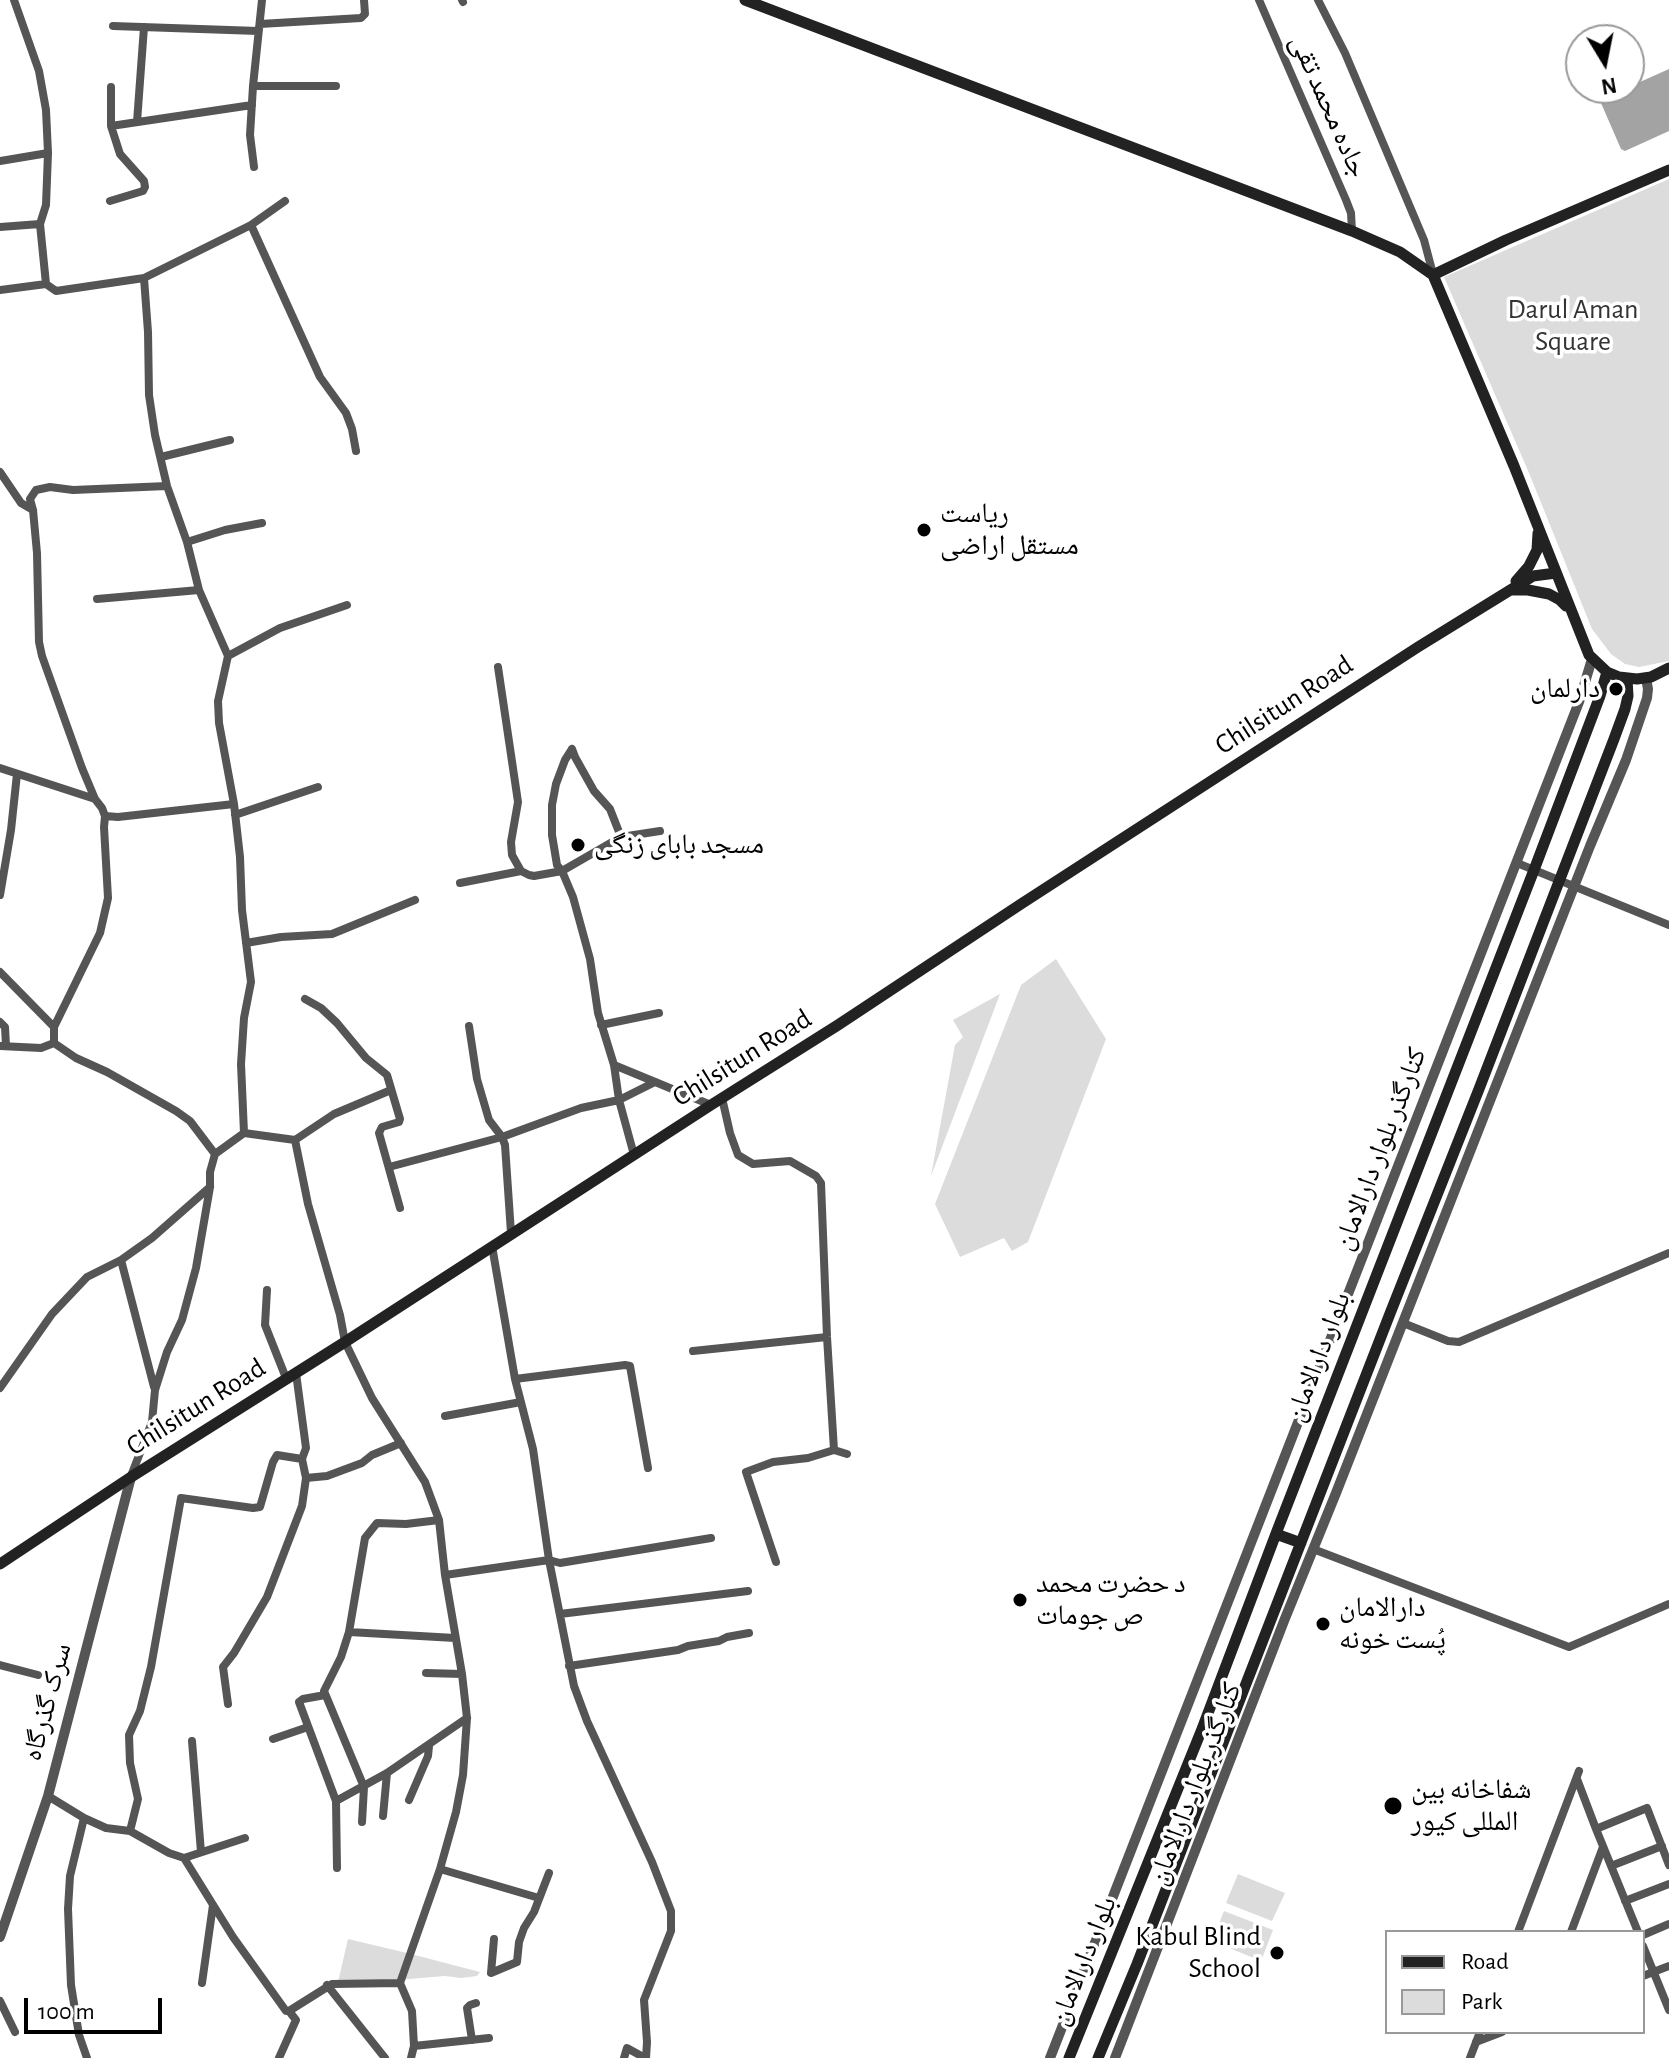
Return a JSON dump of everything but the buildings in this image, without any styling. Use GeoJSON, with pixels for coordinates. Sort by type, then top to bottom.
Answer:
{"type":"FeatureCollection","features":[{"type":"Feature","properties":{"kind":"main road"},"geometry":{"type":"LineString","coordinates":[[745,0],[1352,231],[1400,252],[1433,275],[1589,655],[1607,672],[1627,679],[1646,678],[1669,668]]}},
{"type":"Feature","properties":{"kind":"main road"},"geometry":{"type":"LineString","coordinates":[[1433,275],[1669,170]]}},
{"type":"Feature","properties":{"kind":"main road"},"geometry":{"type":"LineString","coordinates":[[1507,591],[1529,566],[1537,550],[1534,516]]}},
{"type":"Feature","properties":{"kind":"main road"},"geometry":{"type":"LineString","coordinates":[[1507,591],[1533,576],[1556,573]]}},
{"type":"Feature","properties":{"kind":"main road"},"geometry":{"type":"LineString","coordinates":[[1507,591],[1528,590],[1549,594],[1570,610]]}},
{"type":"Feature","properties":{"kind":"main road","name":"Chilsitun Road"},"geometry":{"type":"LineString","coordinates":[[0,1564],[1507,591]]}},
{"type":"Feature","properties":{"kind":"main road","name":"بلوار دارالامان"},"geometry":{"type":"LineString","coordinates":[[1069,2058],[1202,1729],[1534,870],[1607,672]]}},
{"type":"Feature","properties":{"kind":"main road","name":"بلوار دارالامان"},"geometry":{"type":"LineString","coordinates":[[1098,2058],[1625,709],[1627,679]]}},
{"type":"Feature","properties":{"kind":"main road"},"geometry":{"type":"LineString","coordinates":[[1276,1534],[1301,1543]]}},
{"type":"Feature","properties":{"kind":"street"},"geometry":{"type":"LineString","coordinates":[[14,0],[39,71],[46,110],[46,205],[40,224],[46,284]]}},
{"type":"Feature","properties":{"kind":"street"},"geometry":{"type":"LineString","coordinates":[[254,167],[250,135],[262,0]]}},
{"type":"Feature","properties":{"kind":"street"},"geometry":{"type":"LineString","coordinates":[[113,26],[259,28],[361,18],[365,14],[364,0]]}},
{"type":"Feature","properties":{"kind":"street","name":"جاده محمد تقی"},"geometry":{"type":"LineString","coordinates":[[1259,0],[1346,200],[1351,213],[1352,231]]}},
{"type":"Feature","properties":{"kind":"street"},"geometry":{"type":"LineString","coordinates":[[1318,0],[1345,53],[1424,240],[1433,275]]}},
{"type":"Feature","properties":{"kind":"street"},"geometry":{"type":"LineString","coordinates":[[137,122],[144,27]]}},
{"type":"Feature","properties":{"kind":"street"},"geometry":{"type":"LineString","coordinates":[[253,86],[336,86]]}},
{"type":"Feature","properties":{"kind":"street"},"geometry":{"type":"LineString","coordinates":[[110,201],[143,191],[145,187],[144,181],[120,154],[111,126],[111,87]]}},
{"type":"Feature","properties":{"kind":"street"},"geometry":{"type":"LineString","coordinates":[[111,126],[252,105]]}},
{"type":"Feature","properties":{"kind":"street"},"geometry":{"type":"LineString","coordinates":[[0,161],[48,153]]}},
{"type":"Feature","properties":{"kind":"street"},"geometry":{"type":"LineString","coordinates":[[0,290],[46,284],[56,291],[144,278],[251,225],[285,201]]}},
{"type":"Feature","properties":{"kind":"street"},"geometry":{"type":"LineString","coordinates":[[0,227],[40,224]]}},
{"type":"Feature","properties":{"kind":"street"},"geometry":{"type":"LineString","coordinates":[[251,225],[320,377],[346,413],[356,451]]}},
{"type":"Feature","properties":{"kind":"street"},"geometry":{"type":"LineString","coordinates":[[144,278],[149,395],[155,435],[199,590],[228,656],[218,701],[219,723],[234,804],[251,982],[244,1018],[241,1064],[244,1133]]}},
{"type":"Feature","properties":{"kind":"street"},"geometry":{"type":"LineString","coordinates":[[161,457],[230,440]]}},
{"type":"Feature","properties":{"kind":"street"},"geometry":{"type":"LineString","coordinates":[[0,472],[21,503],[33,510]]}},
{"type":"Feature","properties":{"kind":"street"},"geometry":{"type":"LineString","coordinates":[[54,1043],[54,1027],[100,933],[108,898],[105,816],[95,799],[42,656],[38,566],[30,499],[36,490],[50,487],[73,490],[167,486]]}},
{"type":"Feature","properties":{"kind":"street"},"geometry":{"type":"LineString","coordinates":[[187,542],[262,523]]}},
{"type":"Feature","properties":{"kind":"street"},"geometry":{"type":"LineString","coordinates":[[97,599],[199,590]]}},
{"type":"Feature","properties":{"kind":"street"},"geometry":{"type":"LineString","coordinates":[[228,656],[280,628],[347,605]]}},
{"type":"Feature","properties":{"kind":"street","name":"کنارگذر بلوار دارالامان"},"geometry":{"type":"LineString","coordinates":[[1050,2058],[1517,863],[1579,702],[1592,659]]}},
{"type":"Feature","properties":{"kind":"street"},"geometry":{"type":"LineString","coordinates":[[498,667],[518,802],[511,842],[512,855],[521,871]]}},
{"type":"Feature","properties":{"kind":"street","name":"کنارگذر بلوار دارالامان"},"geometry":{"type":"LineString","coordinates":[[1115,2058],[1639,722],[1648,689],[1646,678]]}},
{"type":"Feature","properties":{"kind":"street"},"geometry":{"type":"LineString","coordinates":[[621,837],[610,809],[594,791],[572,749],[556,784],[552,835],[557,865],[573,897],[590,959],[601,1025],[614,1065],[619,1100],[634,1155]]}},
{"type":"Feature","properties":{"kind":"street"},"geometry":{"type":"LineString","coordinates":[[0,768],[95,799]]}},
{"type":"Feature","properties":{"kind":"street"},"geometry":{"type":"LineString","coordinates":[[0,895],[17,774]]}},
{"type":"Feature","properties":{"kind":"street"},"geometry":{"type":"LineString","coordinates":[[235,815],[318,787]]}},
{"type":"Feature","properties":{"kind":"street"},"geometry":{"type":"LineString","coordinates":[[105,816],[234,804]]}},
{"type":"Feature","properties":{"kind":"street"},"geometry":{"type":"LineString","coordinates":[[460,883],[521,871],[534,876],[562,871],[621,837],[660,831]]}},
{"type":"Feature","properties":{"kind":"street"},"geometry":{"type":"LineString","coordinates":[[1517,863],[1669,925]]}},
{"type":"Feature","properties":{"kind":"street"},"geometry":{"type":"LineString","coordinates":[[246,943],[332,934],[415,900]]}},
{"type":"Feature","properties":{"kind":"street"},"geometry":{"type":"LineString","coordinates":[[0,972],[54,1027]]}},
{"type":"Feature","properties":{"kind":"street"},"geometry":{"type":"LineString","coordinates":[[305,999],[321,1008],[366,1058],[385,1071],[400,1119],[382,1127],[379,1133],[400,1208]]}},
{"type":"Feature","properties":{"kind":"street"},"geometry":{"type":"LineString","coordinates":[[601,1025],[659,1013]]}},
{"type":"Feature","properties":{"kind":"street"},"geometry":{"type":"LineString","coordinates":[[0,1022],[5,1027],[3,1046],[41,1048],[54,1043]]}},
{"type":"Feature","properties":{"kind":"street"},"geometry":{"type":"LineString","coordinates":[[469,1026],[477,1079],[489,1120],[505,1145],[511,1233]]}},
{"type":"Feature","properties":{"kind":"street"},"geometry":{"type":"LineString","coordinates":[[54,1043],[176,1111],[190,1121],[215,1154]]}},
{"type":"Feature","properties":{"kind":"street"},"geometry":{"type":"LineString","coordinates":[[614,1065],[711,1105]]}},
{"type":"Feature","properties":{"kind":"street"},"geometry":{"type":"LineString","coordinates":[[389,1167],[502,1137],[581,1108],[619,1100],[655,1082]]}},
{"type":"Feature","properties":{"kind":"street"},"geometry":{"type":"LineString","coordinates":[[131,1477],[152,1422],[155,1390],[167,1352],[182,1320],[196,1268],[215,1154],[244,1133],[295,1140],[334,1114],[391,1090]]}},
{"type":"Feature","properties":{"kind":"street"},"geometry":{"type":"LineString","coordinates":[[722,1098],[738,1155],[753,1164],[790,1161],[816,1176],[821,1183],[834,1450]]}},
{"type":"Feature","properties":{"kind":"street"},"geometry":{"type":"LineString","coordinates":[[295,1140],[308,1204],[345,1342],[372,1398],[425,1482],[439,1520],[462,1674],[467,1718],[463,1775],[456,1812],[440,1869],[400,1983],[412,2011],[414,2046],[411,2058]]}},
{"type":"Feature","properties":{"kind":"street"},"geometry":{"type":"LineString","coordinates":[[0,1388],[52,1314],[87,1277],[121,1260],[152,1238],[210,1187]]}},
{"type":"Feature","properties":{"kind":"street"},"geometry":{"type":"LineString","coordinates":[[492,1246],[515,1379],[533,1449],[569,1666],[587,1721],[652,1862],[671,1911],[671,1931],[644,2000],[645,2058],[627,2048],[624,2058]]}},
{"type":"Feature","properties":{"kind":"street"},"geometry":{"type":"LineString","coordinates":[[1403,1323],[1448,1341],[1459,1342],[1669,1253]]}},
{"type":"Feature","properties":{"kind":"street"},"geometry":{"type":"LineString","coordinates":[[121,1260],[155,1390]]}},
{"type":"Feature","properties":{"kind":"street"},"geometry":{"type":"LineString","coordinates":[[228,1704],[223,1667],[267,1597],[302,1506],[306,1478],[302,1459],[306,1448],[305,1429],[291,1376],[265,1325],[267,1290]]}},
{"type":"Feature","properties":{"kind":"street"},"geometry":{"type":"LineString","coordinates":[[693,1351],[827,1337]]}},
{"type":"Feature","properties":{"kind":"street"},"geometry":{"type":"LineString","coordinates":[[515,1379],[630,1366],[648,1468]]}},
{"type":"Feature","properties":{"kind":"street"},"geometry":{"type":"LineString","coordinates":[[445,1416],[521,1402]]}},
{"type":"Feature","properties":{"kind":"street"},"geometry":{"type":"LineString","coordinates":[[306,1478],[327,1476],[401,1443]]}},
{"type":"Feature","properties":{"kind":"street"},"geometry":{"type":"LineString","coordinates":[[776,1562],[746,1472],[773,1462],[808,1458],[834,1450],[847,1454]]}},
{"type":"Feature","properties":{"kind":"street"},"geometry":{"type":"LineString","coordinates":[[130,1831],[138,1799],[130,1763],[129,1735],[140,1711],[151,1667],[181,1498],[260,1507],[277,1455],[302,1459]]}},
{"type":"Feature","properties":{"kind":"street","name":"سرک گذرگاه"},"geometry":{"type":"LineString","coordinates":[[0,1937],[48,1796],[131,1477]]}},
{"type":"Feature","properties":{"kind":"street"},"geometry":{"type":"LineString","coordinates":[[362,1822],[364,1787],[324,1691],[349,1632],[365,1538],[377,1523],[406,1524],[439,1520]]}},
{"type":"Feature","properties":{"kind":"street"},"geometry":{"type":"LineString","coordinates":[[445,1575],[549,1560],[560,1563],[711,1538]]}},
{"type":"Feature","properties":{"kind":"street"},"geometry":{"type":"LineString","coordinates":[[1249,1549],[1270,1548]]}},
{"type":"Feature","properties":{"kind":"street"},"geometry":{"type":"LineString","coordinates":[[1313,1549],[1569,1647],[1669,1604]]}},
{"type":"Feature","properties":{"kind":"street"},"geometry":{"type":"LineString","coordinates":[[560,1614],[748,1591]]}},
{"type":"Feature","properties":{"kind":"street"},"geometry":{"type":"LineString","coordinates":[[349,1632],[455,1638]]}},
{"type":"Feature","properties":{"kind":"street"},"geometry":{"type":"LineString","coordinates":[[569,1666],[678,1650],[749,1633]]}},
{"type":"Feature","properties":{"kind":"street"},"geometry":{"type":"LineString","coordinates":[[0,1665],[38,1675]]}},
{"type":"Feature","properties":{"kind":"street"},"geometry":{"type":"LineString","coordinates":[[426,1673],[462,1674]]}},
{"type":"Feature","properties":{"kind":"street"},"geometry":{"type":"LineString","coordinates":[[325,1695],[299,1702],[336,1801],[337,1868]]}},
{"type":"Feature","properties":{"kind":"street"},"geometry":{"type":"LineString","coordinates":[[336,1801],[387,1773],[467,1718]]}},
{"type":"Feature","properties":{"kind":"street"},"geometry":{"type":"LineString","coordinates":[[273,1739],[308,1727]]}},
{"type":"Feature","properties":{"kind":"street"},"geometry":{"type":"LineString","coordinates":[[192,1741],[201,1852]]}},
{"type":"Feature","properties":{"kind":"street"},"geometry":{"type":"LineString","coordinates":[[409,1800],[428,1756],[429,1746]]}},
{"type":"Feature","properties":{"kind":"street"},"geometry":{"type":"LineString","coordinates":[[383,1816],[387,1773]]}},
{"type":"Feature","properties":{"kind":"street"},"geometry":{"type":"LineString","coordinates":[[1519,1930],[1578,1775],[1596,1829],[1637,1930]]}},
{"type":"Feature","properties":{"kind":"street"},"geometry":{"type":"LineString","coordinates":[[48,1796],[84,1818],[106,1828],[130,1831],[184,1858],[245,1838]]}},
{"type":"Feature","properties":{"kind":"street"},"geometry":{"type":"LineString","coordinates":[[1596,1829],[1647,1808],[1669,1865]]}},
{"type":"Feature","properties":{"kind":"street"},"geometry":{"type":"LineString","coordinates":[[84,1818],[70,1876],[68,1909],[71,1985],[79,2035],[87,2058]]}},
{"type":"Feature","properties":{"kind":"street"},"geometry":{"type":"LineString","coordinates":[[1611,1866],[1662,1846]]}},
{"type":"Feature","properties":{"kind":"street"},"geometry":{"type":"LineString","coordinates":[[1572,1930],[1603,1847]]}},
{"type":"Feature","properties":{"kind":"street"},"geometry":{"type":"LineString","coordinates":[[184,1858],[233,1937],[296,2021],[279,2058]]}},
{"type":"Feature","properties":{"kind":"street"},"geometry":{"type":"LineString","coordinates":[[440,1869],[539,1898]]}},
{"type":"Feature","properties":{"kind":"street"},"geometry":{"type":"LineString","coordinates":[[494,1939],[491,1973],[517,1962],[524,1928],[534,1912],[549,1873]]}},
{"type":"Feature","properties":{"kind":"street"},"geometry":{"type":"LineString","coordinates":[[1625,1901],[1669,1884]]}},
{"type":"Feature","properties":{"kind":"street"},"geometry":{"type":"LineString","coordinates":[[202,1983],[213,1904]]}},
{"type":"Feature","properties":{"kind":"street"},"geometry":{"type":"LineString","coordinates":[[1645,1934],[1669,1924]]}},
{"type":"Feature","properties":{"kind":"street"},"geometry":{"type":"LineString","coordinates":[[1645,1951],[1669,2010]]}},
{"type":"Feature","properties":{"kind":"street"},"geometry":{"type":"LineString","coordinates":[[1645,1975],[1669,1966]]}},
{"type":"Feature","properties":{"kind":"street"},"geometry":{"type":"LineString","coordinates":[[289,2011],[327,1985],[400,1983]]}},
{"type":"Feature","properties":{"kind":"street"},"geometry":{"type":"LineString","coordinates":[[327,1985],[385,2058]]}},
{"type":"Feature","properties":{"kind":"street"},"geometry":{"type":"LineString","coordinates":[[0,2001],[15,2032]]}},
{"type":"Feature","properties":{"kind":"street"},"geometry":{"type":"LineString","coordinates":[[472,2040],[467,2008],[476,2003]]}},
{"type":"Feature","properties":{"kind":"street"},"geometry":{"type":"LineString","coordinates":[[1470,2058],[1479,2034]]}},
{"type":"Feature","properties":{"kind":"street"},"geometry":{"type":"LineString","coordinates":[[1476,2042],[1497,2034]]}},
{"type":"Feature","properties":{"kind":"street"},"geometry":{"type":"LineString","coordinates":[[414,2046],[489,2038]]}},
{"type":"Feature","properties":{"kind":"green space","name":"Darul Aman Square"},"geometry":{"type":"Polygon","coordinates":[[[1669,179],[1669,661],[1639,667],[1625,664],[1611,654],[1592,629],[1444,277],[1669,179]]]}},
{"type":"Feature","properties":{"kind":"green space"},"geometry":{"type":"Polygon","coordinates":[[[1056,959],[1106,1039],[1028,1242],[1012,1251],[1004,1238],[960,1257],[935,1204],[1021,985],[1056,959]]]}},
{"type":"Feature","properties":{"kind":"green space"},"geometry":{"type":"Polygon","coordinates":[[[1000,994],[931,1176],[955,1045],[963,1037],[953,1020],[1000,994]]]}},
{"type":"Feature","properties":{"kind":"green space"},"geometry":{"type":"Polygon","coordinates":[[[1238,1874],[1285,1893],[1272,1921],[1226,1903],[1238,1874]]]}},
{"type":"Feature","properties":{"kind":"green space"},"geometry":{"type":"Polygon","coordinates":[[[1224,1911],[1273,1930],[1261,1961],[1212,1941],[1224,1911]]]}},
{"type":"Feature","properties":{"kind":"green space"},"geometry":{"type":"Polygon","coordinates":[[[348,1939],[480,1972],[477,1976],[461,1978],[445,1976],[338,1982],[348,1939]]]}},
{"type":"Feature","properties":{"kind":"shaded area"},"geometry":{"type":"Polygon","coordinates":[[[1669,69],[1669,131],[1625,151],[1621,149],[1601,104],[1645,104],[1645,80],[1669,69]]]}},
{"type":"Feature","properties":{"kind":"place","name":"ریاست مستقل اراضی"},"geometry":{"type":"Point","coordinates":[924,530]}},
{"type":"Feature","properties":{"kind":"place","name":"دارلمان"},"geometry":{"type":"Point","coordinates":[1616,689]}},
{"type":"Feature","properties":{"kind":"place","name":"مسجد بابای زنگی"},"geometry":{"type":"Point","coordinates":[578,845]}},
{"type":"Feature","properties":{"kind":"place","name":"د حضرت محمد ص جومات"},"geometry":{"type":"Point","coordinates":[1020,1600]}},
{"type":"Feature","properties":{"kind":"place","name":"دارالامان پُست خونه"},"geometry":{"type":"Point","coordinates":[1323,1624]}},
{"type":"Feature","properties":{"kind":"place","name":"شفاخانه بین المللی کیور"},"geometry":{"type":"Point","coordinates":[1393,1806]}},
{"type":"Feature","properties":{"kind":"place","name":"Kabul Blind School"},"geometry":{"type":"Point","coordinates":[1277,1953]}}]}
